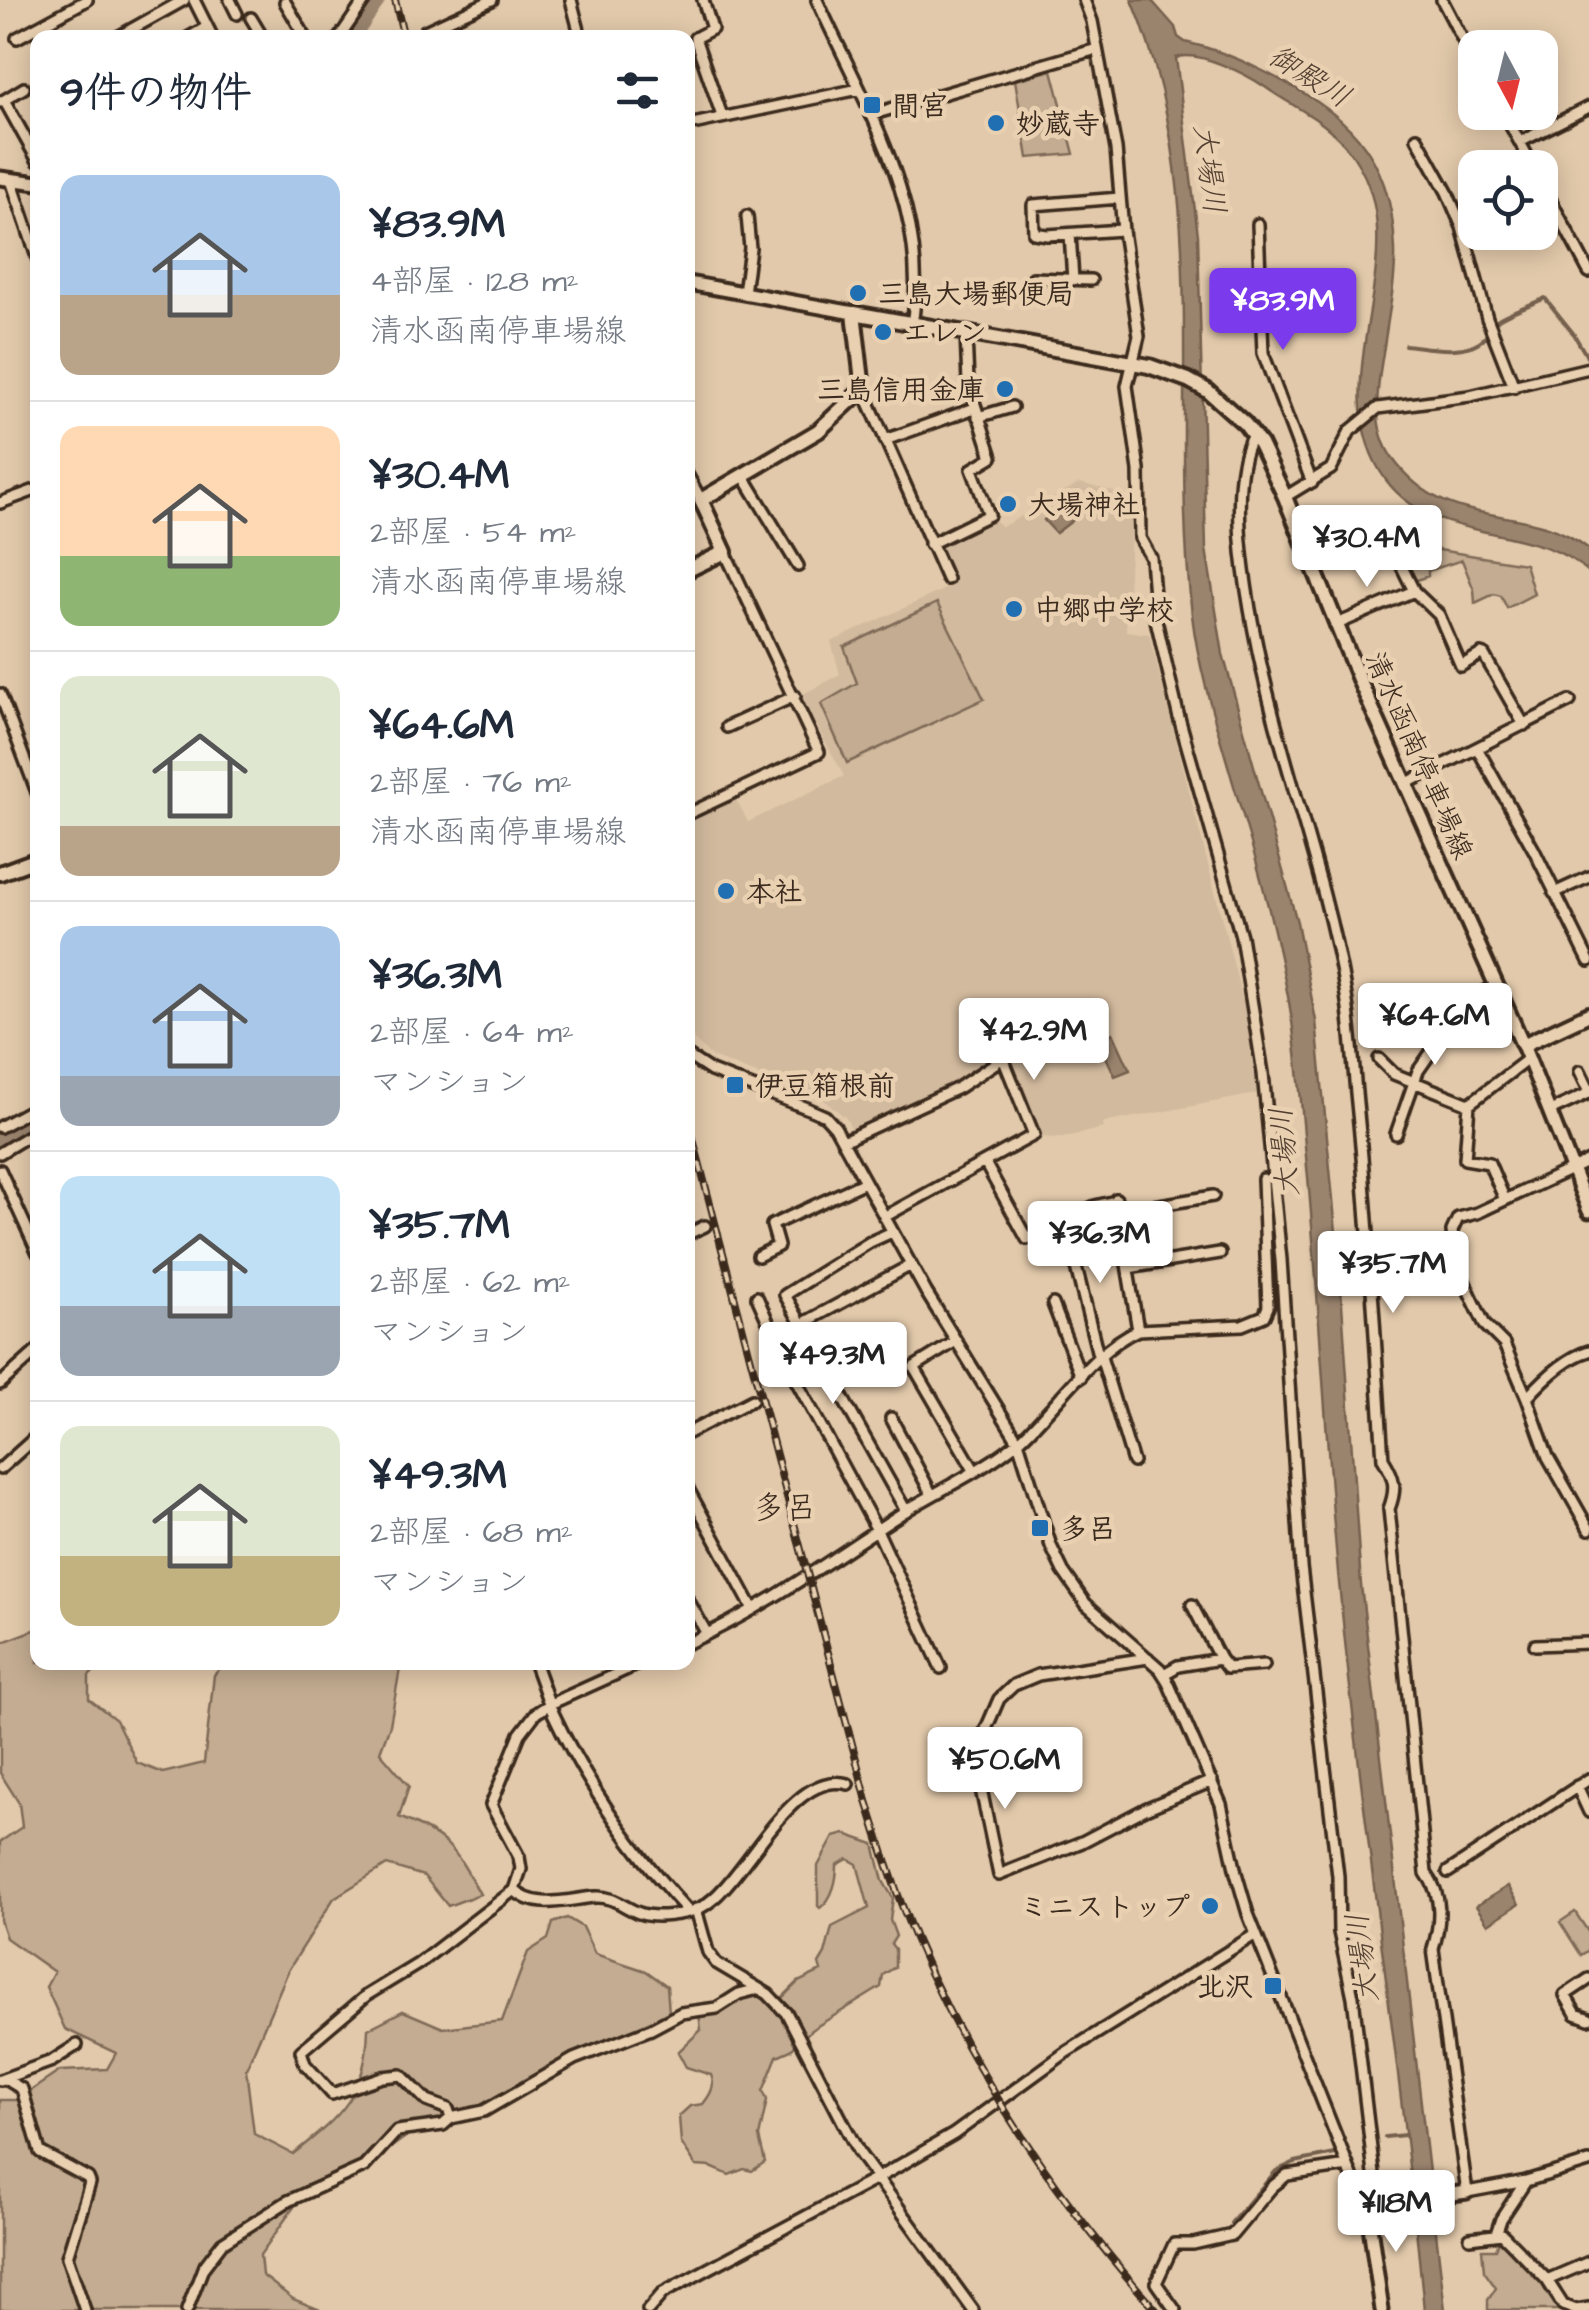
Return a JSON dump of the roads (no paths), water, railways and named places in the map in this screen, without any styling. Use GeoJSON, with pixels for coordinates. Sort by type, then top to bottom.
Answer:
{"type":"FeatureCollection","features":[{"type":"Feature","properties":{"kind":"main road","name":"清水函南停車場線"},"geometry":{"type":"LineString","coordinates":[[854,313],[1142,364],[1198,385],[1241,420],[1285,497],[1405,784],[1526,1052]]}},
{"type":"Feature","properties":{"kind":"main road"},"geometry":{"type":"LineString","coordinates":[[695,567],[725,552],[701,500],[818,432],[862,389],[854,313]]}},
{"type":"Feature","properties":{"kind":"main road"},"geometry":{"type":"LineString","coordinates":[[0,873],[30,862]]}},
{"type":"Feature","properties":{"kind":"main road"},"geometry":{"type":"LineString","coordinates":[[1526,1052],[1589,1014]]}},
{"type":"Feature","properties":{"kind":"street"},"geometry":{"type":"LineString","coordinates":[[32,30],[86,0]]}},
{"type":"Feature","properties":{"kind":"street"},"geometry":{"type":"LineString","coordinates":[[130,30],[184,0]]}},
{"type":"Feature","properties":{"kind":"street"},"geometry":{"type":"LineString","coordinates":[[194,0],[209,30]]}},
{"type":"Feature","properties":{"kind":"street"},"geometry":{"type":"LineString","coordinates":[[230,0],[237,14]]}},
{"type":"Feature","properties":{"kind":"street"},"geometry":{"type":"LineString","coordinates":[[344,30],[365,0]]}},
{"type":"Feature","properties":{"kind":"street"},"geometry":{"type":"LineString","coordinates":[[427,30],[492,0]]}},
{"type":"Feature","properties":{"kind":"street"},"geometry":{"type":"LineString","coordinates":[[572,0],[579,30]]}},
{"type":"Feature","properties":{"kind":"street"},"geometry":{"type":"LineString","coordinates":[[695,37],[712,29],[703,0]]}},
{"type":"Feature","properties":{"kind":"street"},"geometry":{"type":"LineString","coordinates":[[817,0],[893,166],[916,250],[917,288],[912,324]]}},
{"type":"Feature","properties":{"kind":"street"},"geometry":{"type":"LineString","coordinates":[[1442,0],[1458,31]]}},
{"type":"Feature","properties":{"kind":"street"},"geometry":{"type":"LineString","coordinates":[[1086,1],[1116,149],[1122,230],[1142,364],[1127,386],[1139,470],[1140,538],[1150,558],[1156,620],[1178,714],[1236,918],[1253,996],[1281,1260],[1301,1567],[1338,1876],[1337,1922],[1353,1997],[1374,2174],[1374,2190],[1366,2205]]}},
{"type":"Feature","properties":{"kind":"street"},"geometry":{"type":"LineString","coordinates":[[286,2],[302,30]]}},
{"type":"Feature","properties":{"kind":"street"},"geometry":{"type":"LineString","coordinates":[[252,18],[258,30]]}},
{"type":"Feature","properties":{"kind":"street"},"geometry":{"type":"LineString","coordinates":[[203,30],[208,27]]}},
{"type":"Feature","properties":{"kind":"street"},"geometry":{"type":"LineString","coordinates":[[17,38],[30,31]]}},
{"type":"Feature","properties":{"kind":"street"},"geometry":{"type":"LineString","coordinates":[[695,49],[722,116]]}},
{"type":"Feature","properties":{"kind":"street"},"geometry":{"type":"LineString","coordinates":[[870,114],[1097,49]]}},
{"type":"Feature","properties":{"kind":"street"},"geometry":{"type":"LineString","coordinates":[[24,88],[2,102],[30,147]]}},
{"type":"Feature","properties":{"kind":"street"},"geometry":{"type":"LineString","coordinates":[[695,124],[858,88]]}},
{"type":"Feature","properties":{"kind":"street"},"geometry":{"type":"LineString","coordinates":[[1520,142],[1589,107]]}},
{"type":"Feature","properties":{"kind":"street"},"geometry":{"type":"LineString","coordinates":[[1513,130],[1524,150]]}},
{"type":"Feature","properties":{"kind":"street"},"geometry":{"type":"LineString","coordinates":[[1416,138],[1462,227],[1491,327],[1514,386]]}},
{"type":"Feature","properties":{"kind":"street"},"geometry":{"type":"LineString","coordinates":[[30,181],[5,179],[30,240]]}},
{"type":"Feature","properties":{"kind":"street"},"geometry":{"type":"LineString","coordinates":[[1120,198],[1032,206],[1034,233],[1122,230]]}},
{"type":"Feature","properties":{"kind":"street"},"geometry":{"type":"LineString","coordinates":[[1558,214],[1589,272]]}},
{"type":"Feature","properties":{"kind":"street"},"geometry":{"type":"LineString","coordinates":[[744,293],[750,248],[748,216]]}},
{"type":"Feature","properties":{"kind":"street"},"geometry":{"type":"LineString","coordinates":[[1258,224],[1263,353],[1312,482]]}},
{"type":"Feature","properties":{"kind":"street"},"geometry":{"type":"LineString","coordinates":[[1070,234],[1073,280]]}},
{"type":"Feature","properties":{"kind":"street"},"geometry":{"type":"LineString","coordinates":[[1033,278],[1091,280]]}},
{"type":"Feature","properties":{"kind":"street"},"geometry":{"type":"LineString","coordinates":[[695,284],[854,313]]}},
{"type":"Feature","properties":{"kind":"street"},"geometry":{"type":"LineString","coordinates":[[695,291],[704,286]]}},
{"type":"Feature","properties":{"kind":"street"},"geometry":{"type":"LineString","coordinates":[[930,544],[989,515],[972,469],[992,458],[968,383],[966,334]]}},
{"type":"Feature","properties":{"kind":"street"},"geometry":{"type":"LineString","coordinates":[[1285,497],[1331,469],[1350,431],[1368,414],[1392,404],[1453,399],[1589,368]]}},
{"type":"Feature","properties":{"kind":"street"},"geometry":{"type":"LineString","coordinates":[[862,389],[947,579]]}},
{"type":"Feature","properties":{"kind":"street"},"geometry":{"type":"LineString","coordinates":[[885,440],[977,412],[1012,407]]}},
{"type":"Feature","properties":{"kind":"street"},"geometry":{"type":"LineString","coordinates":[[1253,435],[1243,451],[1241,497],[1246,586],[1276,726],[1324,888],[1346,994],[1363,1166],[1383,1459],[1393,1475],[1396,1491],[1389,1508],[1426,1873],[1436,1887],[1440,1926],[1433,1949],[1465,2192]]}},
{"type":"Feature","properties":{"kind":"street"},"geometry":{"type":"LineString","coordinates":[[744,476],[798,566]]}},
{"type":"Feature","properties":{"kind":"street"},"geometry":{"type":"LineString","coordinates":[[695,489],[701,500]]}},
{"type":"Feature","properties":{"kind":"street"},"geometry":{"type":"LineString","coordinates":[[0,503],[30,491]]}},
{"type":"Feature","properties":{"kind":"street"},"geometry":{"type":"LineString","coordinates":[[1421,533],[1397,557],[1414,591],[1439,615],[1461,666],[1484,655],[1524,724]]}},
{"type":"Feature","properties":{"kind":"street"},"geometry":{"type":"LineString","coordinates":[[695,811],[819,752],[725,552]]}},
{"type":"Feature","properties":{"kind":"street"},"geometry":{"type":"LineString","coordinates":[[1336,625],[1414,591]]}},
{"type":"Feature","properties":{"kind":"street"},"geometry":{"type":"LineString","coordinates":[[0,694],[30,774]]}},
{"type":"Feature","properties":{"kind":"street"},"geometry":{"type":"LineString","coordinates":[[727,728],[795,696]]}},
{"type":"Feature","properties":{"kind":"street"},"geometry":{"type":"LineString","coordinates":[[1405,784],[1570,701]]}},
{"type":"Feature","properties":{"kind":"street"},"geometry":{"type":"LineString","coordinates":[[1476,748],[1526,834],[1588,955]]}},
{"type":"Feature","properties":{"kind":"street"},"geometry":{"type":"LineString","coordinates":[[1554,893],[1589,877]]}},
{"type":"Feature","properties":{"kind":"street"},"geometry":{"type":"LineString","coordinates":[[1396,1134],[1414,1081],[1466,1002],[1495,986]]}},
{"type":"Feature","properties":{"kind":"street"},"geometry":{"type":"LineString","coordinates":[[1505,1200],[1489,1163],[1465,1159],[1469,1104],[1526,1052],[1589,1210]]}},
{"type":"Feature","properties":{"kind":"street"},"geometry":{"type":"LineString","coordinates":[[843,1141],[958,1088],[1004,1058],[1034,1135],[884,1217]]}},
{"type":"Feature","properties":{"kind":"street"},"geometry":{"type":"LineString","coordinates":[[1379,1059],[1394,1074],[1469,1104]]}},
{"type":"Feature","properties":{"kind":"street"},"geometry":{"type":"LineString","coordinates":[[695,1061],[710,1071],[825,1116],[1018,1441],[1051,1546],[1069,1581],[1086,1604],[1164,1674],[1212,1781],[1226,1818],[1236,1873],[1256,1934],[1366,2205],[1382,2310]]}},
{"type":"Feature","properties":{"kind":"street"},"geometry":{"type":"LineString","coordinates":[[1550,1111],[1589,1092],[1580,1071]]}},
{"type":"Feature","properties":{"kind":"street"},"geometry":{"type":"LineString","coordinates":[[0,1127],[30,1110]]}},
{"type":"Feature","properties":{"kind":"street"},"geometry":{"type":"LineString","coordinates":[[0,1153],[30,1135]]}},
{"type":"Feature","properties":{"kind":"street"},"geometry":{"type":"LineString","coordinates":[[1589,1162],[1477,1214],[1458,1218],[1451,1238],[1458,1269],[1485,1324],[1504,1344],[1548,1456],[1589,1529]]}},
{"type":"Feature","properties":{"kind":"street"},"geometry":{"type":"LineString","coordinates":[[984,1163],[1028,1239],[1094,1206],[1213,1196]]}},
{"type":"Feature","properties":{"kind":"street"},"geometry":{"type":"LineString","coordinates":[[0,1170],[30,1235]]}},
{"type":"Feature","properties":{"kind":"street"},"geometry":{"type":"LineString","coordinates":[[695,1639],[808,1577],[1018,1441],[1100,1358],[1138,1330],[1189,1330],[1253,1323],[1264,1316],[1268,1307],[1263,1179]]}},
{"type":"Feature","properties":{"kind":"street"},"geometry":{"type":"LineString","coordinates":[[758,1256],[778,1246],[772,1224],[865,1182]]}},
{"type":"Feature","properties":{"kind":"street"},"geometry":{"type":"LineString","coordinates":[[1117,1204],[1138,1330]]}},
{"type":"Feature","properties":{"kind":"street"},"geometry":{"type":"LineString","coordinates":[[1065,1222],[1100,1358],[1133,1462]]}},
{"type":"Feature","properties":{"kind":"street"},"geometry":{"type":"LineString","coordinates":[[695,1231],[705,1226]]}},
{"type":"Feature","properties":{"kind":"street"},"geometry":{"type":"LineString","coordinates":[[892,1232],[785,1294],[906,1511]]}},
{"type":"Feature","properties":{"kind":"street"},"geometry":{"type":"LineString","coordinates":[[1128,1268],[1220,1252]]}},
{"type":"Feature","properties":{"kind":"street"},"geometry":{"type":"LineString","coordinates":[[1266,1261],[1281,1260]]}},
{"type":"Feature","properties":{"kind":"street"},"geometry":{"type":"LineString","coordinates":[[802,1324],[911,1265]]}},
{"type":"Feature","properties":{"kind":"street"},"geometry":{"type":"LineString","coordinates":[[757,1298],[786,1362],[877,1530],[941,1668]]}},
{"type":"Feature","properties":{"kind":"street"},"geometry":{"type":"LineString","coordinates":[[1054,1304],[1081,1377]]}},
{"type":"Feature","properties":{"kind":"street"},"geometry":{"type":"LineString","coordinates":[[956,1341],[914,1366],[974,1470]]}},
{"type":"Feature","properties":{"kind":"street"},"geometry":{"type":"LineString","coordinates":[[1527,1398],[1578,1354],[1589,1351]]}},
{"type":"Feature","properties":{"kind":"street"},"geometry":{"type":"LineString","coordinates":[[0,1384],[30,1357]]}},
{"type":"Feature","properties":{"kind":"street"},"geometry":{"type":"LineString","coordinates":[[695,1429],[752,1400]]}},
{"type":"Feature","properties":{"kind":"street"},"geometry":{"type":"LineString","coordinates":[[891,1418],[932,1495]]}},
{"type":"Feature","properties":{"kind":"street"},"geometry":{"type":"LineString","coordinates":[[0,1468],[30,1443]]}},
{"type":"Feature","properties":{"kind":"street"},"geometry":{"type":"LineString","coordinates":[[695,1502],[753,1608]]}},
{"type":"Feature","properties":{"kind":"street"},"geometry":{"type":"LineString","coordinates":[[1192,1605],[1227,1668],[1264,1665]]}},
{"type":"Feature","properties":{"kind":"street"},"geometry":{"type":"LineString","coordinates":[[695,1613],[707,1634]]}},
{"type":"Feature","properties":{"kind":"street"},"geometry":{"type":"LineString","coordinates":[[1534,1645],[1589,1643]]}},
{"type":"Feature","properties":{"kind":"street"},"geometry":{"type":"LineString","coordinates":[[1148,1658],[1038,1675],[1014,1686],[999,1699],[976,1752],[998,1875],[1067,1849],[1145,1809],[1212,1781]]}},
{"type":"Feature","properties":{"kind":"street"},"geometry":{"type":"LineString","coordinates":[[1164,1674],[1178,1666],[1220,1659]]}},
{"type":"Feature","properties":{"kind":"street"},"geometry":{"type":"LineString","coordinates":[[537,1670],[550,1704],[614,1820],[692,1910],[712,1958],[774,1998],[787,2014],[850,2137],[973,2310]]}},
{"type":"Feature","properties":{"kind":"street"},"geometry":{"type":"LineString","coordinates":[[451,2118],[448,2109],[427,2101],[400,2076],[382,2077],[330,2093],[305,2064],[301,2051],[367,1996],[418,1964],[514,1890],[521,1869],[519,1857],[490,1805],[520,1734],[550,1704],[624,1670]]}},
{"type":"Feature","properties":{"kind":"street"},"geometry":{"type":"LineString","coordinates":[[1448,1872],[1589,1779]]}},
{"type":"Feature","properties":{"kind":"street"},"geometry":{"type":"LineString","coordinates":[[514,1890],[526,1899],[540,1902],[604,1897],[646,1914],[692,1910],[720,1890],[768,1831],[806,1796],[826,1782],[848,1784]]}},
{"type":"Feature","properties":{"kind":"street"},"geometry":{"type":"LineString","coordinates":[[1577,1786],[1589,1812]]}},
{"type":"Feature","properties":{"kind":"street"},"geometry":{"type":"LineString","coordinates":[[648,2310],[663,2293],[954,2134],[1065,2053],[1256,1934]]}},
{"type":"Feature","properties":{"kind":"street"},"geometry":{"type":"LineString","coordinates":[[1589,1979],[1565,1995],[1576,2014],[1589,2019]]}},
{"type":"Feature","properties":{"kind":"street"},"geometry":{"type":"LineString","coordinates":[[188,2310],[207,2261],[232,2234],[288,2201],[364,2167],[396,2131],[443,2125],[451,2118],[484,2111],[548,2071],[682,2013],[717,2008],[739,1994],[758,1989]]}},
{"type":"Feature","properties":{"kind":"street"},"geometry":{"type":"LineString","coordinates":[[4,2080],[52,2061],[78,2045]]}},
{"type":"Feature","properties":{"kind":"street"},"geometry":{"type":"LineString","coordinates":[[4,2080],[22,2089],[40,2152],[90,2182],[67,2257],[86,2310]]}},
{"type":"Feature","properties":{"kind":"street"},"geometry":{"type":"LineString","coordinates":[[1366,2205],[1526,2181],[1589,2162]]}},
{"type":"Feature","properties":{"kind":"street"},"geometry":{"type":"LineString","coordinates":[[1175,2310],[1156,2283],[1174,2244],[1232,2235],[1287,2175],[1348,2166]]}},
{"type":"Feature","properties":{"kind":"street"},"geometry":{"type":"LineString","coordinates":[[1496,2234],[1526,2181]]}},
{"type":"Feature","properties":{"kind":"street"},"geometry":{"type":"LineString","coordinates":[[1470,2238],[1496,2234],[1506,2238],[1547,2280],[1563,2305],[1576,2310],[1589,2308]]}},
{"type":"Feature","properties":{"kind":"street"},"geometry":{"type":"LineString","coordinates":[[1547,2280],[1589,2262]]}},
{"type":"Feature","properties":{"kind":"waterway"},"geometry":{"type":"LineString","coordinates":[[354,30],[375,0]]}},
{"type":"Feature","properties":{"kind":"waterway"},"geometry":{"type":"LineString","coordinates":[[1405,345],[1468,347],[1485,337],[1500,318],[1545,298],[1589,360]]}},
{"type":"Feature","properties":{"kind":"waterway"},"geometry":{"type":"LineString","coordinates":[[0,1141],[30,1123]]}},
{"type":"Feature","properties":{"kind":"waterway"},"geometry":{"type":"LineString","coordinates":[[1385,2137],[1405,2135]]}},
{"type":"Feature","properties":{"kind":"waterway"},"geometry":{"type":"LineString","coordinates":[[1231,2223],[1276,2171],[1295,2162],[1335,2154]]}},
{"type":"Feature","properties":{"kind":"railway"},"geometry":{"type":"LineString","coordinates":[[395,0],[402,30]]}},
{"type":"Feature","properties":{"kind":"railway"},"geometry":{"type":"LineString","coordinates":[[695,1147],[867,1801],[901,1903],[949,2012],[1010,2118],[1080,2218],[1156,2310]]}},
{"type":"Feature","properties":{"kind":"place","name":"間宮"},"geometry":{"type":"Point","coordinates":[872,105]}},
{"type":"Feature","properties":{"kind":"place","name":"妙蔵寺"},"geometry":{"type":"Point","coordinates":[996,123]}},
{"type":"Feature","properties":{"kind":"place","name":"三島大場郵便局"},"geometry":{"type":"Point","coordinates":[858,293]}},
{"type":"Feature","properties":{"kind":"place","name":"エレン"},"geometry":{"type":"Point","coordinates":[883,332]}},
{"type":"Feature","properties":{"kind":"place","name":"三島信用金庫"},"geometry":{"type":"Point","coordinates":[1005,389]}},
{"type":"Feature","properties":{"kind":"place","name":"大場神社"},"geometry":{"type":"Point","coordinates":[1008,504]}},
{"type":"Feature","properties":{"kind":"place","name":"中郷中学校"},"geometry":{"type":"Point","coordinates":[1014,609]}},
{"type":"Feature","properties":{"kind":"place","name":"本社"},"geometry":{"type":"Point","coordinates":[726,891]}},
{"type":"Feature","properties":{"kind":"place","name":"伊豆箱根前"},"geometry":{"type":"Point","coordinates":[735,1085]}},
{"type":"Feature","properties":{"kind":"place","name":"多呂"},"geometry":{"type":"Point","coordinates":[1040,1528]}},
{"type":"Feature","properties":{"kind":"place","name":"ミニストップ"},"geometry":{"type":"Point","coordinates":[1210,1906]}},
{"type":"Feature","properties":{"kind":"place","name":"北沢"},"geometry":{"type":"Point","coordinates":[1273,1986]}},
{"type":"Feature","properties":{"kind":"district","name":"多呂"},"geometry":{"type":"Point","coordinates":[785,1507]}},
{"type":"Feature","properties":{"kind":"water label","name":"御殿川"},"geometry":{"type":"Point","coordinates":[1310,76]}},
{"type":"Feature","properties":{"kind":"water label","name":"大場川"},"geometry":{"type":"Point","coordinates":[1210,169]}},
{"type":"Feature","properties":{"kind":"water label","name":"大場川"},"geometry":{"type":"Point","coordinates":[1284,1152]}},
{"type":"Feature","properties":{"kind":"water label","name":"大場川"},"geometry":{"type":"Point","coordinates":[1362,1958]}}]}
